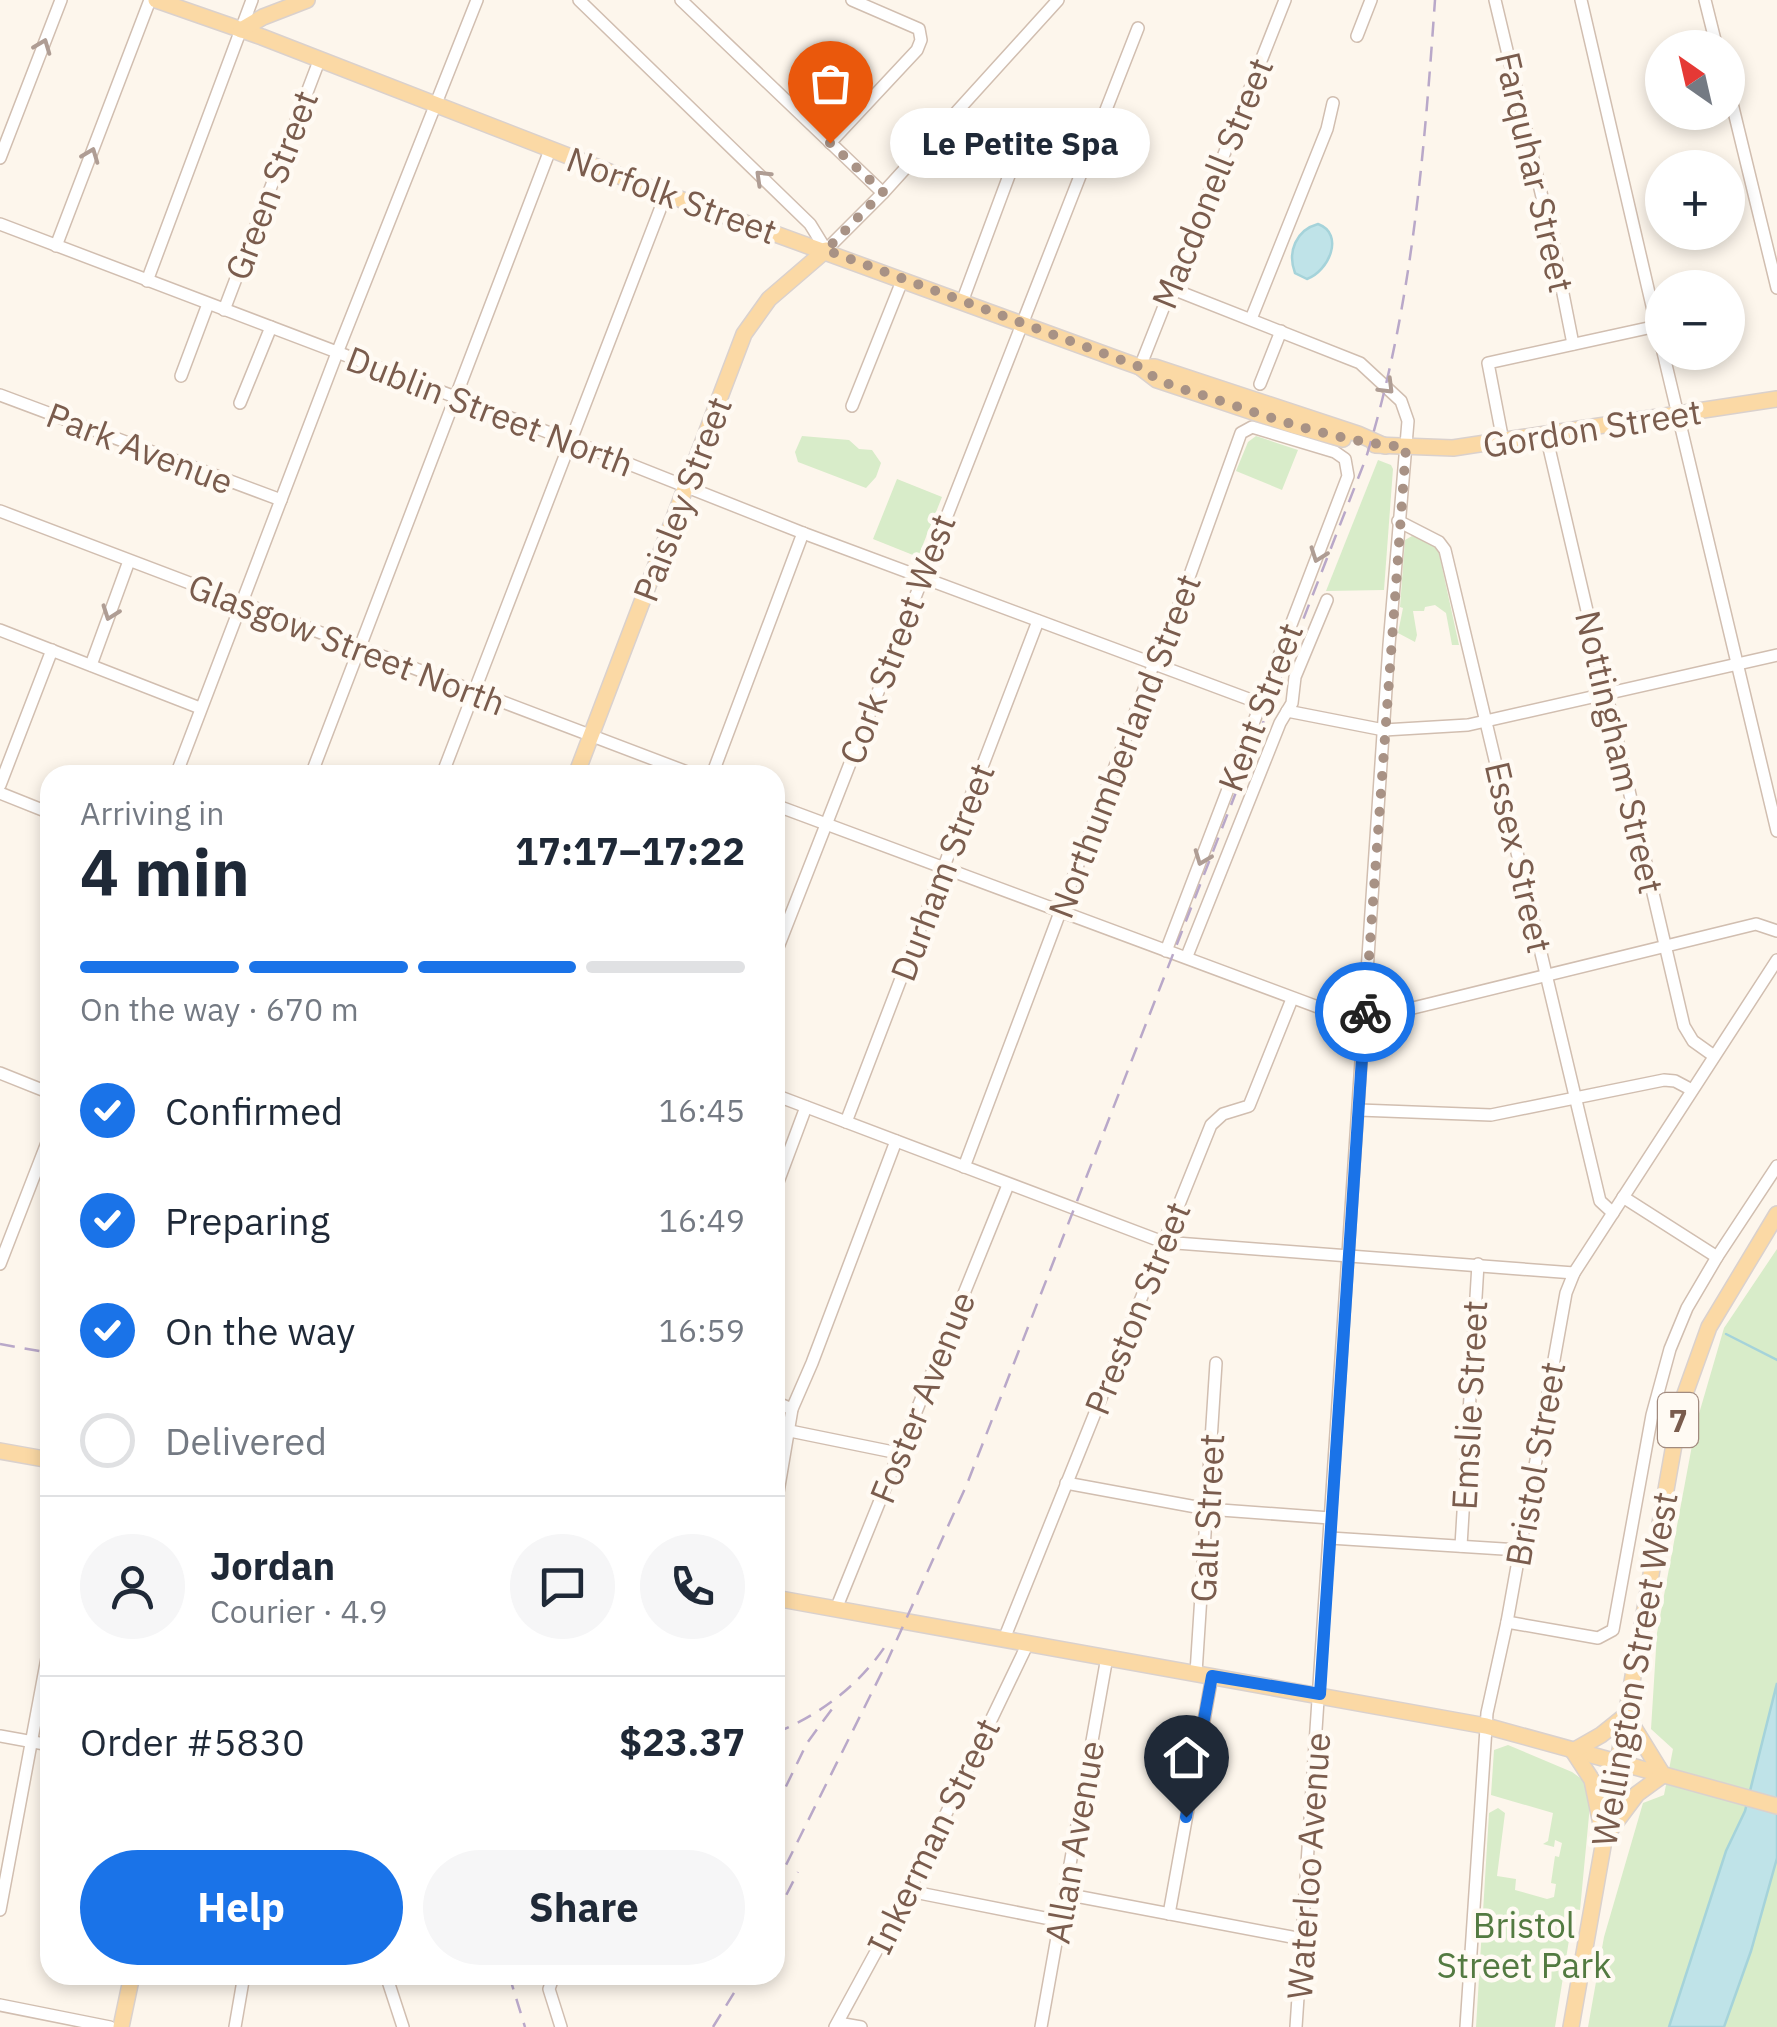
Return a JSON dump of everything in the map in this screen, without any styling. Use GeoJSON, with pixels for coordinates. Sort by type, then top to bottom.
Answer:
{"type":"FeatureCollection","features":[{"type":"Feature","properties":{"kind":"main road","name":"Norfolk Street"},"geometry":{"type":"LineString","coordinates":[[153,0],[241,30],[666,194],[1140,367],[1155,367],[1385,446],[1406,447]]}},
{"type":"Feature","properties":{"kind":"main road"},"geometry":{"type":"LineString","coordinates":[[241,30],[263,16],[306,0]]}},
{"type":"Feature","properties":{"kind":"main road","name":"Paisley Street"},"geometry":{"type":"LineString","coordinates":[[580,765],[752,318],[768,298],[826,250]]}},
{"type":"Feature","properties":{"kind":"main road","name":"Gordon Street"},"geometry":{"type":"LineString","coordinates":[[1406,447],[1453,448],[1777,399]]}},
{"type":"Feature","properties":{"kind":"main road","name":"Wellington Street West"},"geometry":{"type":"LineString","coordinates":[[1570,2027],[1681,1405],[1694,1362],[1728,1290],[1777,1214]]}},
{"type":"Feature","properties":{"kind":"main road"},"geometry":{"type":"LineString","coordinates":[[0,1451],[40,1457]]}},
{"type":"Feature","properties":{"kind":"main road"},"geometry":{"type":"LineString","coordinates":[[785,1600],[1486,1726],[1777,1806]]}},
{"type":"Feature","properties":{"kind":"main road"},"geometry":{"type":"LineString","coordinates":[[1572,1750],[1601,1735],[1626,1715],[1663,1775]]}},
{"type":"Feature","properties":{"kind":"main road"},"geometry":{"type":"LineString","coordinates":[[1572,1750],[1592,1780],[1604,1837]]}},
{"type":"Feature","properties":{"kind":"main road"},"geometry":{"type":"LineString","coordinates":[[1604,1837],[1637,1794],[1663,1775]]}},
{"type":"Feature","properties":{"kind":"main road"},"geometry":{"type":"LineString","coordinates":[[121,2027],[130,1985]]}},
{"type":"Feature","properties":{"kind":"street"},"geometry":{"type":"LineString","coordinates":[[0,158],[61,0]]}},
{"type":"Feature","properties":{"kind":"street"},"geometry":{"type":"LineString","coordinates":[[56,246],[153,0]]}},
{"type":"Feature","properties":{"kind":"street"},"geometry":{"type":"LineString","coordinates":[[146,281],[252,0]]}},
{"type":"Feature","properties":{"kind":"street"},"geometry":{"type":"LineString","coordinates":[[180,765],[477,0]]}},
{"type":"Feature","properties":{"kind":"street"},"geometry":{"type":"LineString","coordinates":[[579,0],[810,224],[826,250],[1058,0]]}},
{"type":"Feature","properties":{"kind":"street"},"geometry":{"type":"LineString","coordinates":[[681,0],[883,192]]}},
{"type":"Feature","properties":{"kind":"street"},"geometry":{"type":"LineString","coordinates":[[830,143],[918,50],[921,40],[919,29],[909,23],[852,0]]}},
{"type":"Feature","properties":{"kind":"street","name":"Macdonell Street"},"geometry":{"type":"LineString","coordinates":[[1140,367],[1284,0]]}},
{"type":"Feature","properties":{"kind":"street"},"geometry":{"type":"LineString","coordinates":[[1357,36],[1371,0]]}},
{"type":"Feature","properties":{"kind":"street","name":"Farquhar Street"},"geometry":{"type":"LineString","coordinates":[[1494,0],[1554,243],[1573,344]]}},
{"type":"Feature","properties":{"kind":"street"},"geometry":{"type":"LineString","coordinates":[[1581,0],[1645,275]]}},
{"type":"Feature","properties":{"kind":"street"},"geometry":{"type":"LineString","coordinates":[[1706,0],[1713,30]]}},
{"type":"Feature","properties":{"kind":"street","name":"Cork Street West"},"geometry":{"type":"LineString","coordinates":[[785,929],[1138,28]]}},
{"type":"Feature","properties":{"kind":"street","name":"Green Street"},"geometry":{"type":"LineString","coordinates":[[224,310],[318,60]]}},
{"type":"Feature","properties":{"kind":"street"},"geometry":{"type":"LineString","coordinates":[[1251,320],[1327,129],[1333,103]]}},
{"type":"Feature","properties":{"kind":"street"},"geometry":{"type":"LineString","coordinates":[[1738,130],[1777,288]]}},
{"type":"Feature","properties":{"kind":"street"},"geometry":{"type":"LineString","coordinates":[[962,302],[1020,146]]}},
{"type":"Feature","properties":{"kind":"street"},"geometry":{"type":"LineString","coordinates":[[315,765],[550,150]]}},
{"type":"Feature","properties":{"kind":"street"},"geometry":{"type":"LineString","coordinates":[[446,765],[666,194]]}},
{"type":"Feature","properties":{"kind":"street","name":"Dublin Street North"},"geometry":{"type":"LineString","coordinates":[[0,224],[803,533],[1262,704]]}},
{"type":"Feature","properties":{"kind":"street"},"geometry":{"type":"LineString","coordinates":[[852,406],[902,280]]}},
{"type":"Feature","properties":{"kind":"street","name":"Waterloo Avenue"},"geometry":{"type":"LineString","coordinates":[[1170,288],[1360,362],[1406,409],[1296,2027]]}},
{"type":"Feature","properties":{"kind":"street","name":"Green Street"},"geometry":{"type":"LineString","coordinates":[[181,376],[208,304]]}},
{"type":"Feature","properties":{"kind":"street"},"geometry":{"type":"LineString","coordinates":[[240,402],[271,327]]}},
{"type":"Feature","properties":{"kind":"street"},"geometry":{"type":"LineString","coordinates":[[1503,441],[1488,363],[1645,329]]}},
{"type":"Feature","properties":{"kind":"street"},"geometry":{"type":"LineString","coordinates":[[1260,384],[1286,333]]}},
{"type":"Feature","properties":{"kind":"street"},"geometry":{"type":"LineString","coordinates":[[1667,370],[1777,832]]}},
{"type":"Feature","properties":{"kind":"street","name":"Park Avenue"},"geometry":{"type":"LineString","coordinates":[[0,395],[280,500]]}},
{"type":"Feature","properties":{"kind":"street","name":"Northumberland Street"},"geometry":{"type":"LineString","coordinates":[[964,1167],[1154,663],[1160,658],[1241,433],[1252,426],[1322,447],[1347,462]]}},
{"type":"Feature","properties":{"kind":"street","name":"Nottingham Street"},"geometry":{"type":"LineString","coordinates":[[1546,435],[1686,1032],[1693,1042],[1714,1056]]}},
{"type":"Feature","properties":{"kind":"street","name":"Kent Street"},"geometry":{"type":"LineString","coordinates":[[1166,951],[1348,476],[1347,462]]}},
{"type":"Feature","properties":{"kind":"street","name":"Glasgow Street North"},"geometry":{"type":"LineString","coordinates":[[0,511],[668,765]]}},
{"type":"Feature","properties":{"kind":"street","name":"Essex Street"},"geometry":{"type":"LineString","coordinates":[[1398,521],[1438,542],[1445,550],[1600,1201],[1613,1213]]}},
{"type":"Feature","properties":{"kind":"street"},"geometry":{"type":"LineString","coordinates":[[716,765],[803,533]]}},
{"type":"Feature","properties":{"kind":"street"},"geometry":{"type":"LineString","coordinates":[[90,665],[129,560]]}},
{"type":"Feature","properties":{"kind":"street","name":"Kent Street"},"geometry":{"type":"LineString","coordinates":[[1187,956],[1292,703],[1295,677],[1327,600]]}},
{"type":"Feature","properties":{"kind":"street","name":"Durham Street"},"geometry":{"type":"LineString","coordinates":[[846,1122],[1038,621]]}},
{"type":"Feature","properties":{"kind":"street"},"geometry":{"type":"LineString","coordinates":[[0,630],[200,708]]}},
{"type":"Feature","properties":{"kind":"street"},"geometry":{"type":"LineString","coordinates":[[0,785],[52,650]]}},
{"type":"Feature","properties":{"kind":"street"},"geometry":{"type":"LineString","coordinates":[[1287,711],[1384,730],[1486,723],[1777,655]]}},
{"type":"Feature","properties":{"kind":"street"},"geometry":{"type":"LineString","coordinates":[[0,793],[40,809]]}},
{"type":"Feature","properties":{"kind":"street"},"geometry":{"type":"LineString","coordinates":[[785,809],[1350,1020],[1364,1020],[1756,924],[1777,931]]}},
{"type":"Feature","properties":{"kind":"street","name":"Bristol Street"},"geometry":{"type":"LineString","coordinates":[[1466,2027],[1486,1726],[1560,1318],[1574,1273],[1777,960]]}},
{"type":"Feature","properties":{"kind":"street","name":"Preston Street"},"geometry":{"type":"LineString","coordinates":[[1004,1639],[1211,1126],[1223,1114],[1244,1110],[1252,1100],[1292,999]]}},
{"type":"Feature","properties":{"kind":"street"},"geometry":{"type":"LineString","coordinates":[[0,1073],[40,1089]]}},
{"type":"Feature","properties":{"kind":"street"},"geometry":{"type":"LineString","coordinates":[[1359,1110],[1491,1116],[1664,1080],[1676,1081],[1692,1090]]}},
{"type":"Feature","properties":{"kind":"street"},"geometry":{"type":"LineString","coordinates":[[785,1099],[1164,1242],[1574,1273]]}},
{"type":"Feature","properties":{"kind":"street"},"geometry":{"type":"LineString","coordinates":[[785,1163],[806,1107]]}},
{"type":"Feature","properties":{"kind":"street"},"geometry":{"type":"LineString","coordinates":[[785,1457],[792,1409],[896,1141]]}},
{"type":"Feature","properties":{"kind":"street"},"geometry":{"type":"LineString","coordinates":[[0,1264],[40,1162]]}},
{"type":"Feature","properties":{"kind":"street"},"geometry":{"type":"LineString","coordinates":[[1507,1622],[1598,1638],[1612,1630],[1660,1377],[1680,1323],[1717,1257],[1777,1166]]}},
{"type":"Feature","properties":{"kind":"street","name":"Foster Avenue"},"geometry":{"type":"LineString","coordinates":[[836,1609],[1008,1185]]}},
{"type":"Feature","properties":{"kind":"street"},"geometry":{"type":"LineString","coordinates":[[1624,1197],[1717,1257]]}},
{"type":"Feature","properties":{"kind":"street","name":"Emslie Street"},"geometry":{"type":"LineString","coordinates":[[1460,1546],[1478,1264]]}},
{"type":"Feature","properties":{"kind":"street","name":"Galt Street"},"geometry":{"type":"LineString","coordinates":[[1169,1914],[1204,1674],[1207,1509],[1216,1363]]}},
{"type":"Feature","properties":{"kind":"street"},"geometry":{"type":"LineString","coordinates":[[785,1406],[792,1409]]}},
{"type":"Feature","properties":{"kind":"street"},"geometry":{"type":"LineString","coordinates":[[790,1431],[898,1453]]}},
{"type":"Feature","properties":{"kind":"street"},"geometry":{"type":"LineString","coordinates":[[1066,1483],[1207,1509],[1330,1518]]}},
{"type":"Feature","properties":{"kind":"street"},"geometry":{"type":"LineString","coordinates":[[1330,1538],[1519,1550]]}},
{"type":"Feature","properties":{"kind":"street","name":"Inkerman Street"},"geometry":{"type":"LineString","coordinates":[[837,2025],[910,1891],[1028,1643]]}},
{"type":"Feature","properties":{"kind":"street","name":"Allan Avenue"},"geometry":{"type":"LineString","coordinates":[[1041,2027],[1107,1658]]}},
{"type":"Feature","properties":{"kind":"street"},"geometry":{"type":"LineString","coordinates":[[0,1910],[40,1695]]}},
{"type":"Feature","properties":{"kind":"street"},"geometry":{"type":"LineString","coordinates":[[0,1736],[40,1743]]}},
{"type":"Feature","properties":{"kind":"street"},"geometry":{"type":"LineString","coordinates":[[910,1891],[1060,1921]]}},
{"type":"Feature","properties":{"kind":"street"},"geometry":{"type":"LineString","coordinates":[[1065,1894],[1302,1939]]}},
{"type":"Feature","properties":{"kind":"street"},"geometry":{"type":"LineString","coordinates":[[235,2027],[242,1985]]}},
{"type":"Feature","properties":{"kind":"street"},"geometry":{"type":"LineString","coordinates":[[389,1985],[403,2027]]}},
{"type":"Feature","properties":{"kind":"street"},"geometry":{"type":"LineString","coordinates":[[551,1985],[561,2027]]}},
{"type":"Feature","properties":{"kind":"street"},"geometry":{"type":"LineString","coordinates":[[0,2006],[110,2027]]}},
{"type":"Feature","properties":{"kind":"street"},"geometry":{"type":"LineString","coordinates":[[837,2025],[861,2027]]}},
{"type":"Feature","properties":{"kind":"green space"},"geometry":{"type":"Polygon","coordinates":[[[802,436],[849,440],[859,449],[872,450],[881,463],[876,477],[866,488],[798,462],[795,452],[802,436]]]}},
{"type":"Feature","properties":{"kind":"green space"},"geometry":{"type":"Polygon","coordinates":[[[1256,436],[1298,450],[1282,490],[1236,471],[1248,442],[1256,436]]]}},
{"type":"Feature","properties":{"kind":"green space"},"geometry":{"type":"Polygon","coordinates":[[[1378,460],[1393,469],[1384,590],[1326,591],[1378,460]]]}},
{"type":"Feature","properties":{"kind":"green space"},"geometry":{"type":"Polygon","coordinates":[[[897,479],[942,497],[918,557],[873,539],[897,479]]]}},
{"type":"Feature","properties":{"kind":"green space"},"geometry":{"type":"Polygon","coordinates":[[[1412,536],[1438,549],[1459,645],[1452,645],[1446,613],[1435,605],[1413,611],[1415,642],[1398,633],[1403,608],[1400,607],[1405,540],[1412,536]]]}},
{"type":"Feature","properties":{"kind":"green space"},"geometry":{"type":"Polygon","coordinates":[[[1777,1249],[1777,2027],[1588,2027],[1604,1937],[1643,1803],[1664,1795],[1673,1749],[1651,1729],[1657,1633],[1696,1424],[1724,1328],[1777,1249]]]}},
{"type":"Feature","properties":{"kind":"green space","name":"Bristol Street Park"},"geometry":{"type":"Polygon","coordinates":[[[1508,1745],[1572,1772],[1586,1782],[1590,1805],[1580,1910],[1574,1909],[1555,2027],[1476,2027],[1489,1813],[1498,1808],[1505,1813],[1497,1876],[1516,1879],[1515,1890],[1547,1899],[1554,1897],[1556,1884],[1551,1883],[1555,1856],[1559,1857],[1562,1843],[1555,1840],[1554,1847],[1543,1844],[1548,1841],[1553,1813],[1491,1795],[1494,1750],[1508,1745]]]}},
{"type":"Feature","properties":{"kind":"water"},"geometry":{"type":"Polygon","coordinates":[[[1318,224],[1331,236],[1331,252],[1322,268],[1307,279],[1295,273],[1293,250],[1304,231],[1318,224]]]}},
{"type":"Feature","properties":{"kind":"water"},"geometry":{"type":"Polygon","coordinates":[[[1777,1683],[1777,1858],[1751,1951],[1724,2027],[1669,2027],[1726,1851],[1745,1811],[1777,1683]]]}},
{"type":"Feature","properties":{"kind":"waterway"},"geometry":{"type":"LineString","coordinates":[[1726,1334],[1777,1360]]}},
{"type":"Feature","properties":{"kind":"railway"},"geometry":{"type":"LineString","coordinates":[[785,1867],[885,1666],[967,1484],[1366,458],[1395,345],[1414,231],[1435,0]]}},
{"type":"Feature","properties":{"kind":"railway"},"geometry":{"type":"LineString","coordinates":[[0,1344],[40,1351]]}},
{"type":"Feature","properties":{"kind":"railway"},"geometry":{"type":"LineString","coordinates":[[785,1728],[836,1699],[884,1648]]}},
{"type":"Feature","properties":{"kind":"railway"},"geometry":{"type":"LineString","coordinates":[[785,1788],[807,1743],[832,1709]]}},
{"type":"Feature","properties":{"kind":"railway"},"geometry":{"type":"LineString","coordinates":[[785,1897],[798,1872]]}},
{"type":"Feature","properties":{"kind":"railway"},"geometry":{"type":"LineString","coordinates":[[512,1985],[525,2027]]}},
{"type":"Feature","properties":{"kind":"railway"},"geometry":{"type":"LineString","coordinates":[[713,2027],[739,1985]]}},
{"type":"Feature","properties":{"kind":"way so far"},"geometry":{"type":"LineString","coordinates":[[830,143],[883,192],[826,250],[1140,367],[1157,380],[1292,425],[1360,443],[1406,447],[1365,1012]]}},
{"type":"Feature","properties":{"kind":"place","name":"Le Petite Spa"},"geometry":{"type":"Point","coordinates":[830,143]}},
{"type":"Feature","properties":{"kind":"route"},"geometry":{"type":"LineString","coordinates":[[1186,1817],[1212,1676],[1320,1694],[1365,1012]]}}]}
